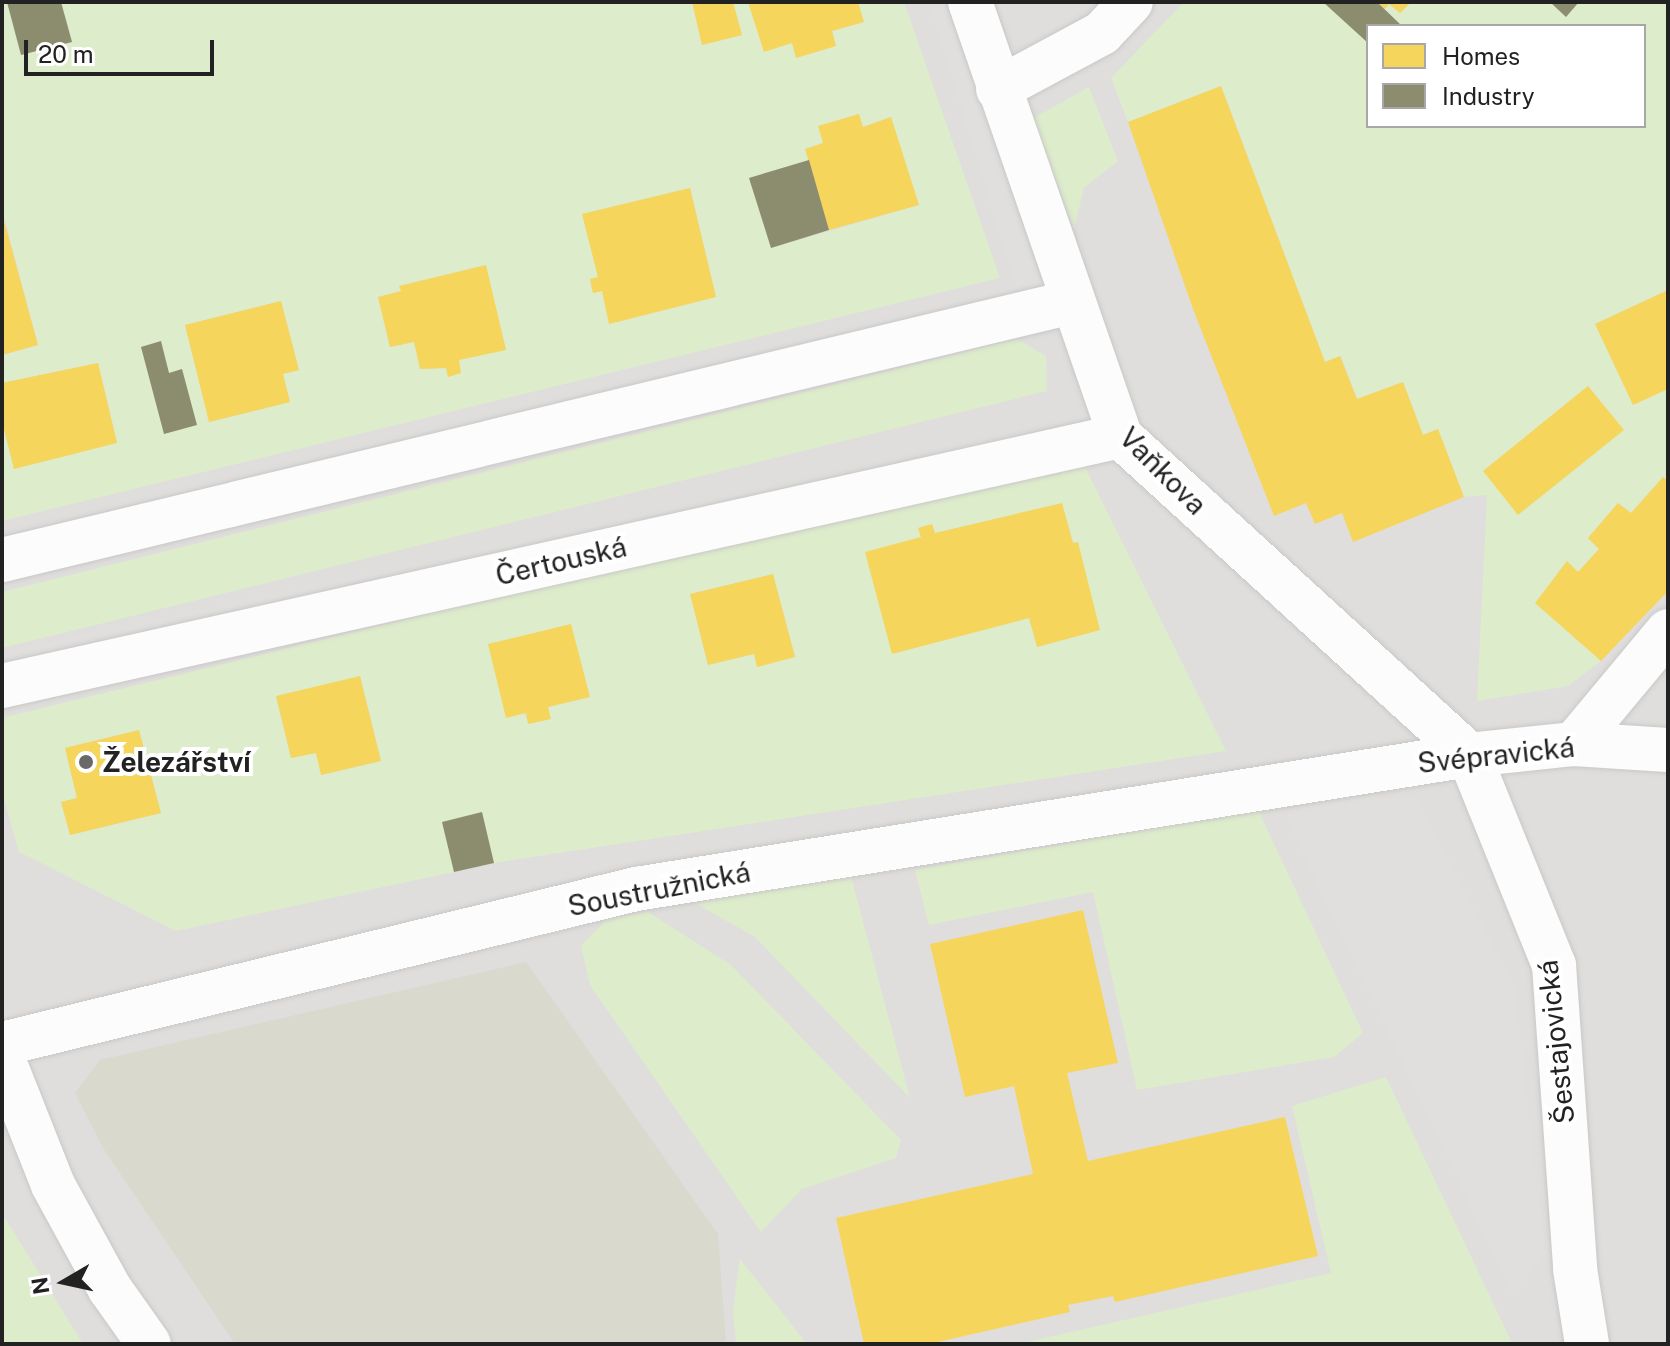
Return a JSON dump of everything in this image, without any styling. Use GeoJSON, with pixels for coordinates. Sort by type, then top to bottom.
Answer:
{"type":"FeatureCollection","features":[{"type":"Feature","properties":{"kind":"street","name":"Vaňkova"},"geometry":{"type":"LineString","coordinates":[[970,2],[1120,436],[1469,755]]}},
{"type":"Feature","properties":{"kind":"street"},"geometry":{"type":"LineString","coordinates":[[998,89],[1102,33],[1131,2]]}},
{"type":"Feature","properties":{"kind":"street"},"geometry":{"type":"LineString","coordinates":[[2,560],[1072,302]]}},
{"type":"Feature","properties":{"kind":"street","name":"Čertouská"},"geometry":{"type":"LineString","coordinates":[[2,686],[1120,436]]}},
{"type":"Feature","properties":{"kind":"street"},"geometry":{"type":"LineString","coordinates":[[1574,744],[1668,631]]}},
{"type":"Feature","properties":{"kind":"street","name":"Svépravická"},"geometry":{"type":"LineString","coordinates":[[1325,778],[1469,755],[1574,744],[1668,750]]}},
{"type":"Feature","properties":{"kind":"street","name":"Šestajovická"},"geometry":{"type":"LineString","coordinates":[[1469,755],[1554,965],[1575,1269],[1587,1344]]}},
{"type":"Feature","properties":{"kind":"street","name":"Soustružnická"},"geometry":{"type":"LineString","coordinates":[[2,1044],[636,889],[1325,778]]}},
{"type":"Feature","properties":{"kind":"street"},"geometry":{"type":"LineString","coordinates":[[2,1056],[53,1185],[110,1289],[149,1344]]}},
{"type":"Feature","properties":{"kind":"shaded area"},"geometry":{"type":"Polygon","coordinates":[[[2,2],[1668,2],[1668,1344],[2,1344],[2,2]]]}},
{"type":"Feature","properties":{"kind":"shaded area"},"geometry":{"type":"Polygon","coordinates":[[[929,2],[969,2],[1064,304],[1025,313],[1016,289],[1014,316],[2,552],[2,533],[1016,286],[929,2]]]}},
{"type":"Feature","properties":{"kind":"shaded area"},"geometry":{"type":"Polygon","coordinates":[[[1028,431],[1030,456],[2,686],[2,653],[1028,431]]]}},
{"type":"Feature","properties":{"kind":"shaded area"},"geometry":{"type":"Polygon","coordinates":[[[1325,797],[1416,798],[1514,985],[1545,1255],[1512,1293],[1285,815],[1325,797]]]}},
{"type":"Feature","properties":{"kind":"shaded area"},"geometry":{"type":"Polygon","coordinates":[[[526,962],[718,1234],[726,1344],[235,1344],[103,1148],[75,1093],[100,1060],[526,962]]]}},
{"type":"Feature","properties":{"kind":"green space"},"geometry":{"type":"Polygon","coordinates":[[[2,2],[7,2],[21,55],[72,41],[61,2],[692,2],[703,45],[742,35],[733,2],[748,2],[764,51],[792,43],[796,58],[836,46],[832,31],[863,22],[858,2],[904,2],[1000,278],[2,521],[2,421],[14,469],[117,442],[98,363],[2,383],[2,355],[38,345],[2,209],[2,2]],[[858,114],[819,126],[823,143],[805,149],[809,160],[749,178],[771,248],[919,205],[891,117],[863,127],[858,114]],[[690,188],[582,214],[598,277],[590,280],[593,293],[602,291],[609,324],[716,297],[690,188]],[[485,265],[400,286],[401,291],[378,297],[390,347],[414,342],[420,369],[446,368],[448,376],[461,373],[459,360],[506,349],[485,265]],[[281,301],[185,325],[209,422],[290,402],[283,374],[299,370],[281,301]],[[161,341],[141,347],[164,434],[196,425],[183,370],[169,373],[161,341]]]}},
{"type":"Feature","properties":{"kind":"green space"},"geometry":{"type":"Polygon","coordinates":[[[1184,2],[1323,2],[1366,41],[1366,128],[1646,128],[1646,24],[1400,24],[1385,9],[1389,4],[1400,13],[1411,2],[1550,2],[1566,16],[1579,2],[1668,2],[1668,290],[1595,324],[1633,404],[1668,389],[1668,481],[1663,477],[1631,513],[1618,503],[1588,538],[1599,549],[1578,572],[1567,562],[1557,573],[1601,661],[1568,686],[1477,701],[1487,495],[1464,497],[1438,429],[1423,435],[1403,382],[1357,399],[1341,356],[1325,362],[1221,86],[1128,122],[1111,78],[1184,2]],[[1588,386],[1484,471],[1623,430],[1588,386]]]}},
{"type":"Feature","properties":{"kind":"green space"},"geometry":{"type":"Polygon","coordinates":[[[1089,87],[1118,161],[1084,188],[1074,228],[1032,119],[1089,87]]]}},
{"type":"Feature","properties":{"kind":"green space"},"geometry":{"type":"Polygon","coordinates":[[[1017,339],[1046,356],[1047,391],[2,648],[2,592],[1017,339]]]}},
{"type":"Feature","properties":{"kind":"green space"},"geometry":{"type":"Polygon","coordinates":[[[1064,459],[1081,459],[1226,751],[494,863],[481,812],[442,822],[454,872],[176,931],[19,852],[2,792],[2,718],[1064,459]],[[1062,504],[935,533],[932,524],[918,528],[921,537],[866,552],[1029,618],[1038,647],[1099,630],[1062,504]],[[773,574],[690,594],[708,665],[754,654],[757,667],[795,656],[773,574]],[[571,624],[488,645],[529,723],[550,719],[548,707],[590,697],[571,624]],[[360,676],[276,697],[291,758],[316,753],[322,775],[381,761],[360,676]],[[139,730],[65,748],[77,798],[61,802],[70,835],[161,813],[139,730]]]}},
{"type":"Feature","properties":{"kind":"green space"},"geometry":{"type":"Polygon","coordinates":[[[1258,810],[1363,1033],[1334,1057],[1137,1090],[1093,892],[929,925],[915,870],[1258,810]]]}},
{"type":"Feature","properties":{"kind":"green space"},"geometry":{"type":"Polygon","coordinates":[[[850,873],[910,1098],[755,937],[695,903],[850,873]]]}},
{"type":"Feature","properties":{"kind":"green space"},"geometry":{"type":"Polygon","coordinates":[[[648,912],[731,965],[901,1140],[896,1158],[802,1189],[761,1232],[590,985],[581,946],[607,919],[648,912]]]}},
{"type":"Feature","properties":{"kind":"green space"},"geometry":{"type":"Polygon","coordinates":[[[1386,1077],[1512,1343],[1018,1344],[1331,1273],[1292,1106],[1386,1077]]]}},
{"type":"Feature","properties":{"kind":"green space"},"geometry":{"type":"Polygon","coordinates":[[[2,1213],[83,1344],[2,1344],[2,1213]]]}},
{"type":"Feature","properties":{"kind":"green space"},"geometry":{"type":"Polygon","coordinates":[[[740,1259],[807,1344],[736,1344],[733,1311],[740,1259]]]}},
{"type":"Feature","properties":{"kind":"building: Homes"},"geometry":{"type":"Polygon","coordinates":[[[692,2],[733,2],[742,35],[702,45],[692,2]]]}},
{"type":"Feature","properties":{"kind":"building: Homes"},"geometry":{"type":"Polygon","coordinates":[[[748,2],[858,2],[864,22],[832,31],[836,46],[796,58],[792,43],[764,52],[748,2]]]}},
{"type":"Feature","properties":{"kind":"building: Homes"},"geometry":{"type":"Polygon","coordinates":[[[1377,2],[1411,2],[1400,13],[1389,4],[1385,9],[1377,2]]]}},
{"type":"Feature","properties":{"kind":"building: Homes"},"geometry":{"type":"Polygon","coordinates":[[[1221,86],[1325,362],[1340,356],[1357,399],[1403,382],[1423,435],[1438,429],[1464,497],[1353,542],[1342,513],[1315,524],[1306,503],[1274,516],[1193,309],[1128,122],[1221,86]]]}},
{"type":"Feature","properties":{"kind":"building: Homes"},"geometry":{"type":"Polygon","coordinates":[[[859,114],[863,127],[891,117],[919,205],[829,230],[805,149],[823,143],[818,126],[859,114]]]}},
{"type":"Feature","properties":{"kind":"building: Homes"},"geometry":{"type":"Polygon","coordinates":[[[690,188],[716,297],[609,324],[602,291],[593,293],[590,279],[598,277],[582,214],[690,188]]]}},
{"type":"Feature","properties":{"kind":"building: Homes"},"geometry":{"type":"Polygon","coordinates":[[[2,213],[38,345],[2,355],[2,213]]]}},
{"type":"Feature","properties":{"kind":"building: Homes"},"geometry":{"type":"Polygon","coordinates":[[[486,265],[506,350],[459,360],[461,373],[448,377],[446,368],[420,369],[414,342],[390,347],[378,297],[401,291],[399,286],[486,265]]]}},
{"type":"Feature","properties":{"kind":"building: Homes"},"geometry":{"type":"Polygon","coordinates":[[[1668,290],[1668,389],[1633,405],[1595,324],[1668,290]]]}},
{"type":"Feature","properties":{"kind":"building: Homes"},"geometry":{"type":"Polygon","coordinates":[[[281,301],[299,370],[283,374],[290,402],[209,422],[185,325],[281,301]]]}},
{"type":"Feature","properties":{"kind":"building: Homes"},"geometry":{"type":"Polygon","coordinates":[[[98,363],[117,443],[14,469],[2,421],[2,383],[98,363]]]}},
{"type":"Feature","properties":{"kind":"building: Homes"},"geometry":{"type":"Polygon","coordinates":[[[1588,386],[1624,430],[1518,515],[1483,471],[1588,386]]]}},
{"type":"Feature","properties":{"kind":"building: Homes"},"geometry":{"type":"Polygon","coordinates":[[[1663,477],[1668,481],[1668,591],[1601,661],[1535,603],[1567,561],[1578,572],[1599,549],[1588,538],[1618,503],[1631,513],[1663,477]]]}},
{"type":"Feature","properties":{"kind":"building: Homes"},"geometry":{"type":"Polygon","coordinates":[[[1062,503],[1073,543],[1078,542],[1100,630],[1037,647],[1029,618],[892,654],[865,552],[921,537],[918,528],[932,524],[935,533],[1062,503]]]}},
{"type":"Feature","properties":{"kind":"building: Homes"},"geometry":{"type":"Polygon","coordinates":[[[773,574],[795,657],[757,667],[754,654],[708,665],[690,594],[773,574]]]}},
{"type":"Feature","properties":{"kind":"building: Homes"},"geometry":{"type":"Polygon","coordinates":[[[571,624],[590,697],[548,707],[551,719],[528,724],[526,713],[506,718],[488,644],[571,624]]]}},
{"type":"Feature","properties":{"kind":"building: Homes"},"geometry":{"type":"Polygon","coordinates":[[[360,676],[381,761],[321,775],[316,753],[291,758],[276,696],[360,676]]]}},
{"type":"Feature","properties":{"kind":"building: Homes"},"geometry":{"type":"Polygon","coordinates":[[[139,730],[161,813],[70,835],[61,802],[77,798],[65,748],[139,730]]]}},
{"type":"Feature","properties":{"kind":"building: Homes"},"geometry":{"type":"Polygon","coordinates":[[[1083,910],[1118,1063],[1067,1073],[1088,1161],[1285,1117],[1318,1256],[1115,1302],[1113,1296],[1068,1305],[1070,1312],[929,1344],[864,1344],[836,1218],[1033,1174],[1014,1086],[965,1097],[930,944],[1083,910]]]}},
{"type":"Feature","properties":{"kind":"building: Industry"},"geometry":{"type":"Polygon","coordinates":[[[7,2],[61,2],[72,42],[21,55],[7,2]]]}},
{"type":"Feature","properties":{"kind":"building: Industry"},"geometry":{"type":"Polygon","coordinates":[[[1323,2],[1377,2],[1400,24],[1366,24],[1366,41],[1323,2]]]}},
{"type":"Feature","properties":{"kind":"building: Industry"},"geometry":{"type":"Polygon","coordinates":[[[1550,2],[1579,2],[1566,17],[1550,2]]]}},
{"type":"Feature","properties":{"kind":"building: Industry"},"geometry":{"type":"Polygon","coordinates":[[[809,160],[829,230],[771,248],[749,178],[809,160]]]}},
{"type":"Feature","properties":{"kind":"building: Industry"},"geometry":{"type":"Polygon","coordinates":[[[161,341],[169,373],[182,369],[197,425],[164,434],[141,347],[161,341]]]}},
{"type":"Feature","properties":{"kind":"building: Industry"},"geometry":{"type":"Polygon","coordinates":[[[482,812],[494,863],[454,872],[442,822],[482,812]]]}},
{"type":"Feature","properties":{"kind":"place","name":"Železářství"},"geometry":{"type":"Point","coordinates":[86,762]}}]}
